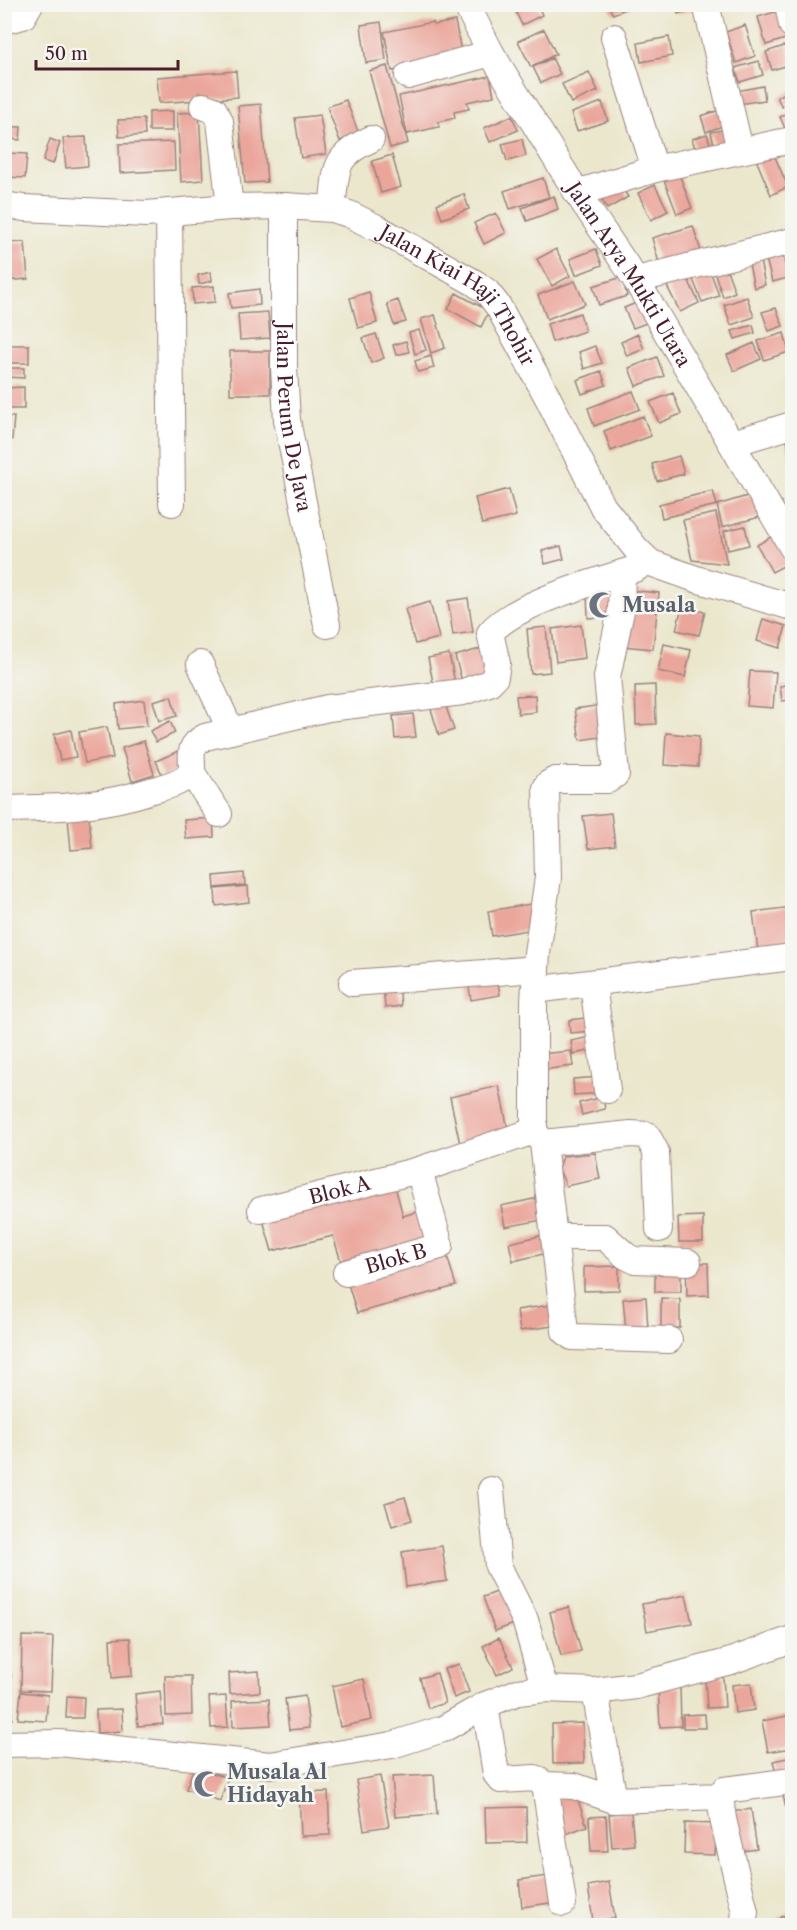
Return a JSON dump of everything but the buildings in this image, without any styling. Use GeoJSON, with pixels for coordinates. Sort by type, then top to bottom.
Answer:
{"type":"FeatureCollection","features":[{"type":"Feature","properties":{"kind":"street"},"geometry":{"type":"LineString","coordinates":[[4,21],[23,16],[30,4]]}},
{"type":"Feature","properties":{"kind":"street","name":"Jalan Arya Mukti Utara"},"geometry":{"type":"LineString","coordinates":[[466,4],[491,53],[577,193],[636,280],[792,547]]}},
{"type":"Feature","properties":{"kind":"street"},"geometry":{"type":"LineString","coordinates":[[706,4],[740,150]]}},
{"type":"Feature","properties":{"kind":"street"},"geometry":{"type":"LineString","coordinates":[[788,4],[792,25]]}},
{"type":"Feature","properties":{"kind":"street"},"geometry":{"type":"LineString","coordinates":[[614,37],[655,169]]}},
{"type":"Feature","properties":{"kind":"street"},"geometry":{"type":"LineString","coordinates":[[408,76],[491,53]]}},
{"type":"Feature","properties":{"kind":"street"},"geometry":{"type":"LineString","coordinates":[[203,106],[214,110],[220,121],[230,207]]}},
{"type":"Feature","properties":{"kind":"street"},"geometry":{"type":"LineString","coordinates":[[332,209],[338,167],[342,157],[351,148],[371,139]]}},
{"type":"Feature","properties":{"kind":"street"},"geometry":{"type":"LineString","coordinates":[[577,193],[655,169],[792,140]]}},
{"type":"Feature","properties":{"kind":"street","name":"Jalan Kiai Haji Thohir"},"geometry":{"type":"LineString","coordinates":[[4,205],[146,214],[230,207],[284,206],[332,209],[349,214],[392,236],[487,292],[498,306],[524,352],[603,507],[637,550],[651,563],[792,608]]}},
{"type":"Feature","properties":{"kind":"street","name":"Jalan Perum De Java"},"geometry":{"type":"LineString","coordinates":[[284,206],[284,368],[287,420],[327,625]]}},
{"type":"Feature","properties":{"kind":"street"},"geometry":{"type":"LineString","coordinates":[[170,212],[172,503]]}},
{"type":"Feature","properties":{"kind":"street"},"geometry":{"type":"LineString","coordinates":[[636,280],[792,241]]}},
{"type":"Feature","properties":{"kind":"street"},"geometry":{"type":"LineString","coordinates":[[732,443],[792,425]]}},
{"type":"Feature","properties":{"kind":"street"},"geometry":{"type":"LineString","coordinates":[[219,814],[192,773],[190,756],[198,741],[231,730],[328,708],[463,692],[489,683],[495,677],[497,663],[490,633],[496,626],[515,613],[564,592],[651,563]]}},
{"type":"Feature","properties":{"kind":"street"},"geometry":{"type":"LineString","coordinates":[[622,573],[621,610],[607,677],[616,774],[608,780],[555,780],[546,788],[548,878],[536,979],[532,1064],[538,1137],[554,1237],[565,1331],[572,1337],[669,1340]]}},
{"type":"Feature","properties":{"kind":"street"},"geometry":{"type":"LineString","coordinates":[[200,664],[231,730]]}},
{"type":"Feature","properties":{"kind":"street"},"geometry":{"type":"LineString","coordinates":[[4,809],[65,808],[100,804],[169,785],[192,773]]}},
{"type":"Feature","properties":{"kind":"street"},"geometry":{"type":"LineString","coordinates":[[352,982],[536,979],[593,984],[792,957]]}},
{"type":"Feature","properties":{"kind":"street"},"geometry":{"type":"LineString","coordinates":[[593,984],[607,1090]]}},
{"type":"Feature","properties":{"kind":"street","name":"Blok A"},"geometry":{"type":"LineString","coordinates":[[261,1210],[538,1137],[631,1134],[647,1135],[656,1152],[659,1229]]}},
{"type":"Feature","properties":{"kind":"street","name":"Blok B"},"geometry":{"type":"LineString","coordinates":[[346,1273],[440,1246],[419,1170]]}},
{"type":"Feature","properties":{"kind":"street"},"geometry":{"type":"LineString","coordinates":[[554,1237],[605,1237],[626,1256],[634,1260],[688,1262]]}},
{"type":"Feature","properties":{"kind":"street"},"geometry":{"type":"LineString","coordinates":[[491,1490],[498,1566],[525,1620],[545,1689]]}},
{"type":"Feature","properties":{"kind":"street"},"geometry":{"type":"LineString","coordinates":[[4,1744],[59,1743],[270,1765],[392,1744],[443,1729],[485,1705],[518,1692],[545,1689],[595,1691],[636,1686],[730,1661],[792,1639]]}},
{"type":"Feature","properties":{"kind":"street"},"geometry":{"type":"LineString","coordinates":[[595,1691],[614,1800]]}},
{"type":"Feature","properties":{"kind":"street"},"geometry":{"type":"LineString","coordinates":[[485,1705],[496,1774],[501,1780],[535,1778],[545,1785],[574,1786],[614,1800],[720,1796]]}},
{"type":"Feature","properties":{"kind":"street"},"geometry":{"type":"LineString","coordinates":[[743,1926],[745,1912],[723,1819],[720,1796],[724,1790],[792,1781]]}},
{"type":"Feature","properties":{"kind":"street"},"geometry":{"type":"LineString","coordinates":[[545,1785],[563,1903]]}},
{"type":"Feature","properties":{"kind":"place","name":"Musala"},"geometry":{"type":"Point","coordinates":[602,605]}},
{"type":"Feature","properties":{"kind":"place","name":"Musala Al Hidayah"},"geometry":{"type":"Point","coordinates":[207,1784]}}]}
